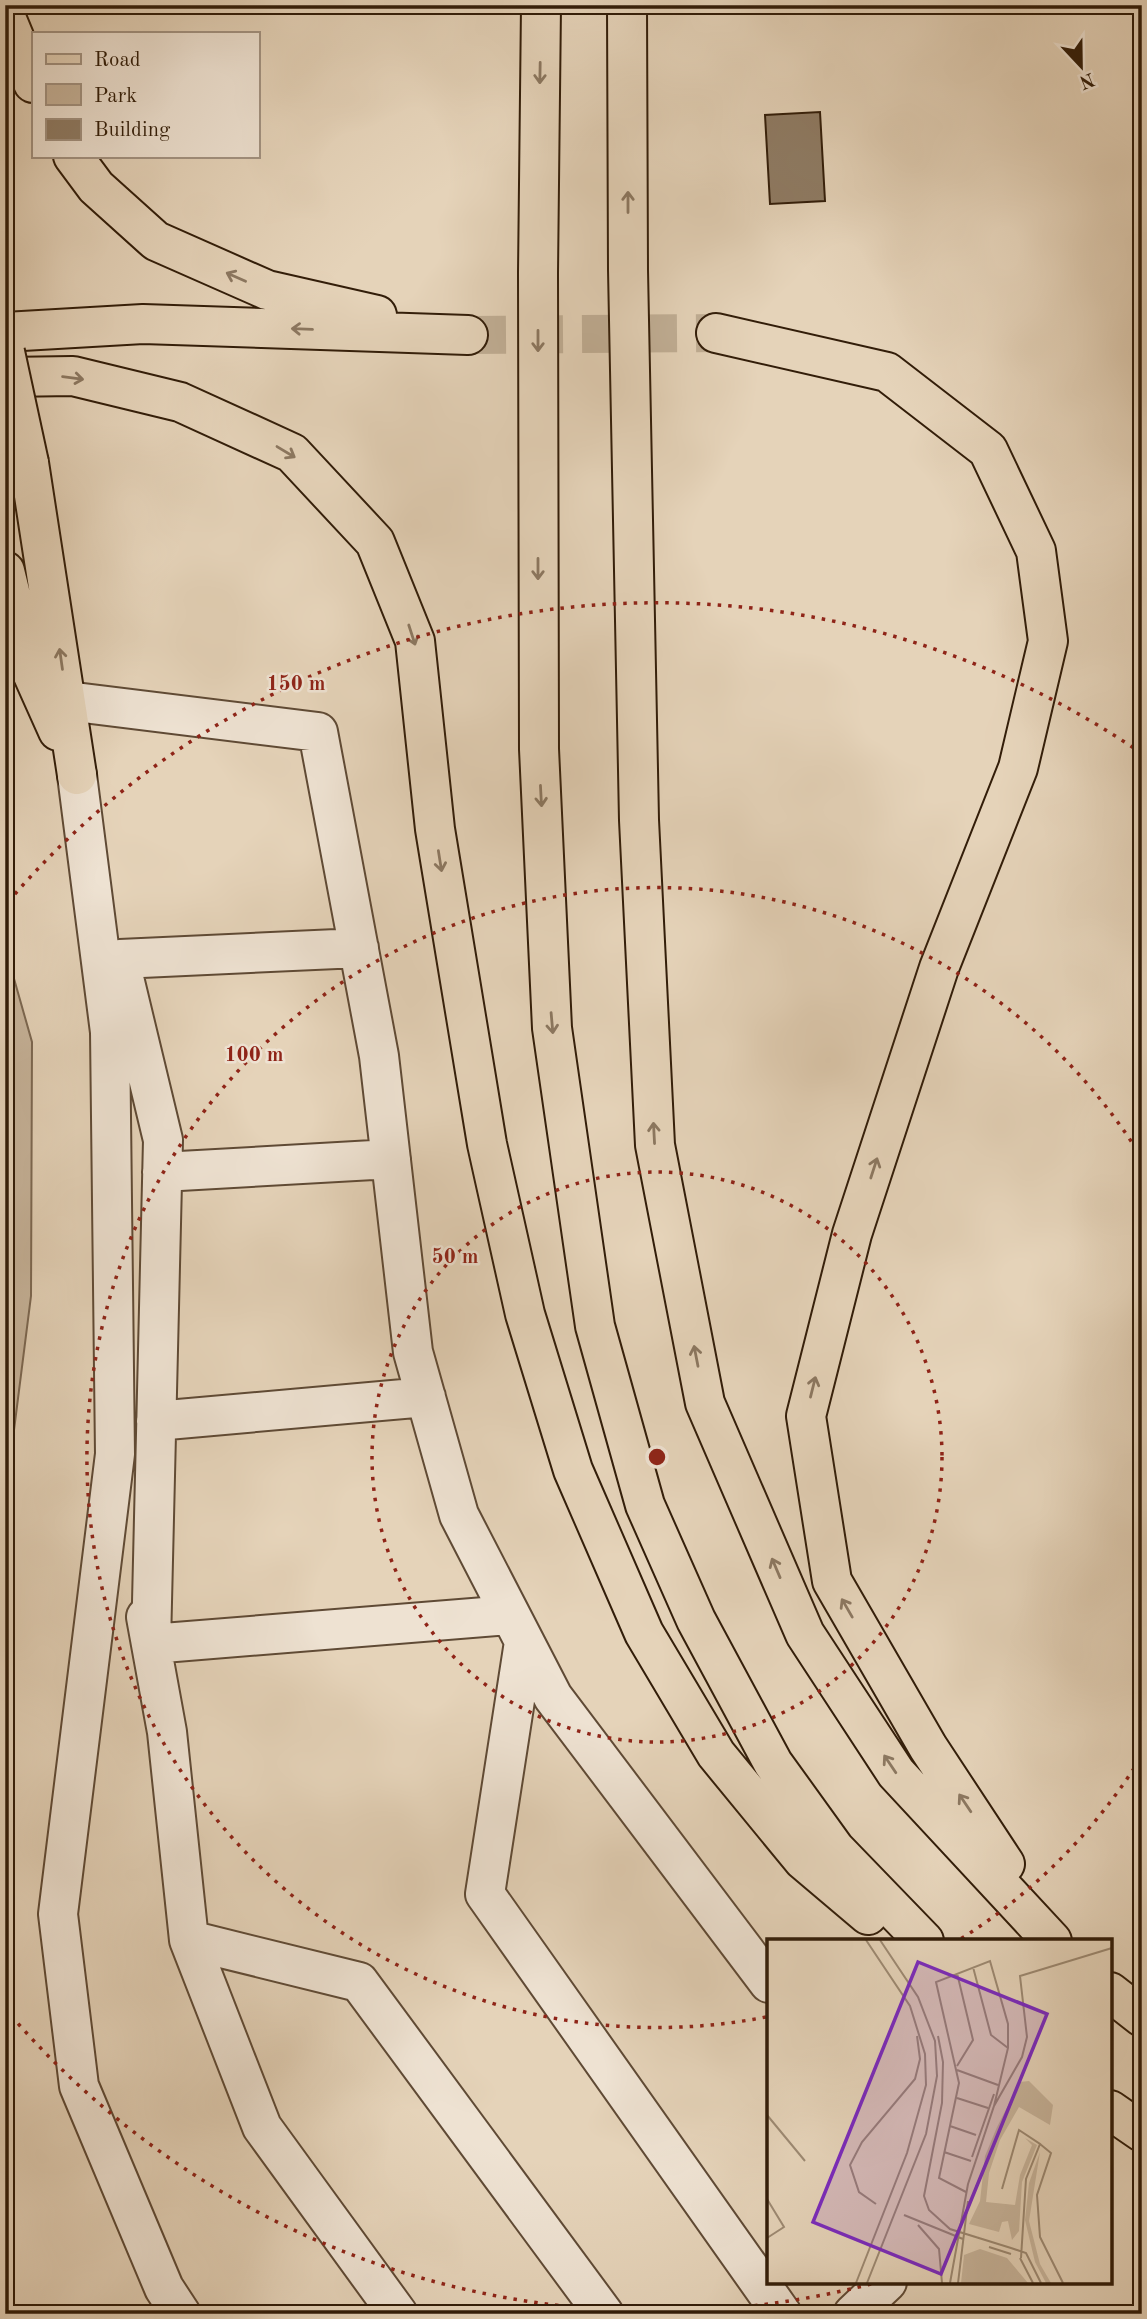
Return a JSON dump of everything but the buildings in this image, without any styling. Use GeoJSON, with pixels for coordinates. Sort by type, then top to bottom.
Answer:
{"type":"FeatureCollection","features":[{"type":"Feature","properties":{"kind":"main road"},"geometry":{"type":"LineString","coordinates":[[541,5],[537,273],[539,749],[552,1028],[595,1326],[645,1505],[696,1620],[773,1763],[835,1849],[922,1939]]}},
{"type":"Feature","properties":{"kind":"main road"},"geometry":{"type":"LineString","coordinates":[[627,5],[628,270],[638,807],[655,1145],[705,1403],[805,1634],[896,1773],[1053,1939]]}},
{"type":"Feature","properties":{"kind":"main road"},"geometry":{"type":"LineString","coordinates":[[5,15],[32,81]]}},
{"type":"Feature","properties":{"kind":"main road"},"geometry":{"type":"LineString","coordinates":[[5,332],[143,324],[468,335],[267,290],[156,241],[96,187],[74,158]]}},
{"type":"Feature","properties":{"kind":"main road"},"geometry":{"type":"LineString","coordinates":[[716,333],[887,372],[988,450],[1036,551],[1048,641],[1018,768],[939,968],[857,1221],[806,1416],[832,1581],[928,1747],[1054,1939]]}},
{"type":"Feature","properties":{"kind":"main road"},"geometry":{"type":"LineString","coordinates":[[5,352],[29,463],[79,784]]}},
{"type":"Feature","properties":{"kind":"main road"},"geometry":{"type":"LineString","coordinates":[[5,377],[73,376],[180,402],[292,453],[375,542],[415,642],[435,828],[487,1144],[525,1314],[573,1470],[644,1633],[716,1754],[803,1860],[897,1939]]}},
{"type":"Feature","properties":{"kind":"main road"},"geometry":{"type":"LineString","coordinates":[[5,571],[28,664],[79,784]]}},
{"type":"Feature","properties":{"kind":"main road"},"geometry":{"type":"LineString","coordinates":[[1112,1994],[1142,2017]]}},
{"type":"Feature","properties":{"kind":"main road"},"geometry":{"type":"LineString","coordinates":[[1112,2110],[1142,2132]]}},
{"type":"Feature","properties":{"kind":"street"},"geometry":{"type":"LineString","coordinates":[[67,701],[318,732],[379,1056],[414,1352],[458,1515],[553,1697],[767,1980]]}},
{"type":"Feature","properties":{"kind":"street"},"geometry":{"type":"LineString","coordinates":[[79,784],[163,1140],[150,1644]]}},
{"type":"Feature","properties":{"kind":"street"},"geometry":{"type":"LineString","coordinates":[[79,784],[110,1032],[115,1454],[58,1914],[79,2086],[164,2288],[181,2314]]}},
{"type":"Feature","properties":{"kind":"street"},"geometry":{"type":"LineString","coordinates":[[120,959],[359,948]]}},
{"type":"Feature","properties":{"kind":"street"},"geometry":{"type":"LineString","coordinates":[[162,1172],[391,1159]]}},
{"type":"Feature","properties":{"kind":"street"},"geometry":{"type":"LineString","coordinates":[[156,1421],[426,1397]]}},
{"type":"Feature","properties":{"kind":"street"},"geometry":{"type":"LineString","coordinates":[[115,1454],[167,1732],[189,1940],[262,2127],[398,2314]]}},
{"type":"Feature","properties":{"kind":"street"},"geometry":{"type":"LineString","coordinates":[[150,1644],[517,1628]]}},
{"type":"Feature","properties":{"kind":"street"},"geometry":{"type":"LineString","coordinates":[[517,1628],[485,1894],[782,2314]]}},
{"type":"Feature","properties":{"kind":"street"},"geometry":{"type":"LineString","coordinates":[[189,1940],[359,1982],[604,2314]]}},
{"type":"Feature","properties":{"kind":"street"},"geometry":{"type":"LineString","coordinates":[[853,2314],[885,2284]]}},
{"type":"Feature","properties":{"kind":"green space"},"geometry":{"type":"Polygon","coordinates":[[[5,947],[32,1042],[31,1296],[5,1501],[5,947]]]}},
{"type":"Feature","properties":{"kind":"tunnel"},"geometry":{"type":"LineString","coordinates":[[468,335],[716,333]]}}]}
